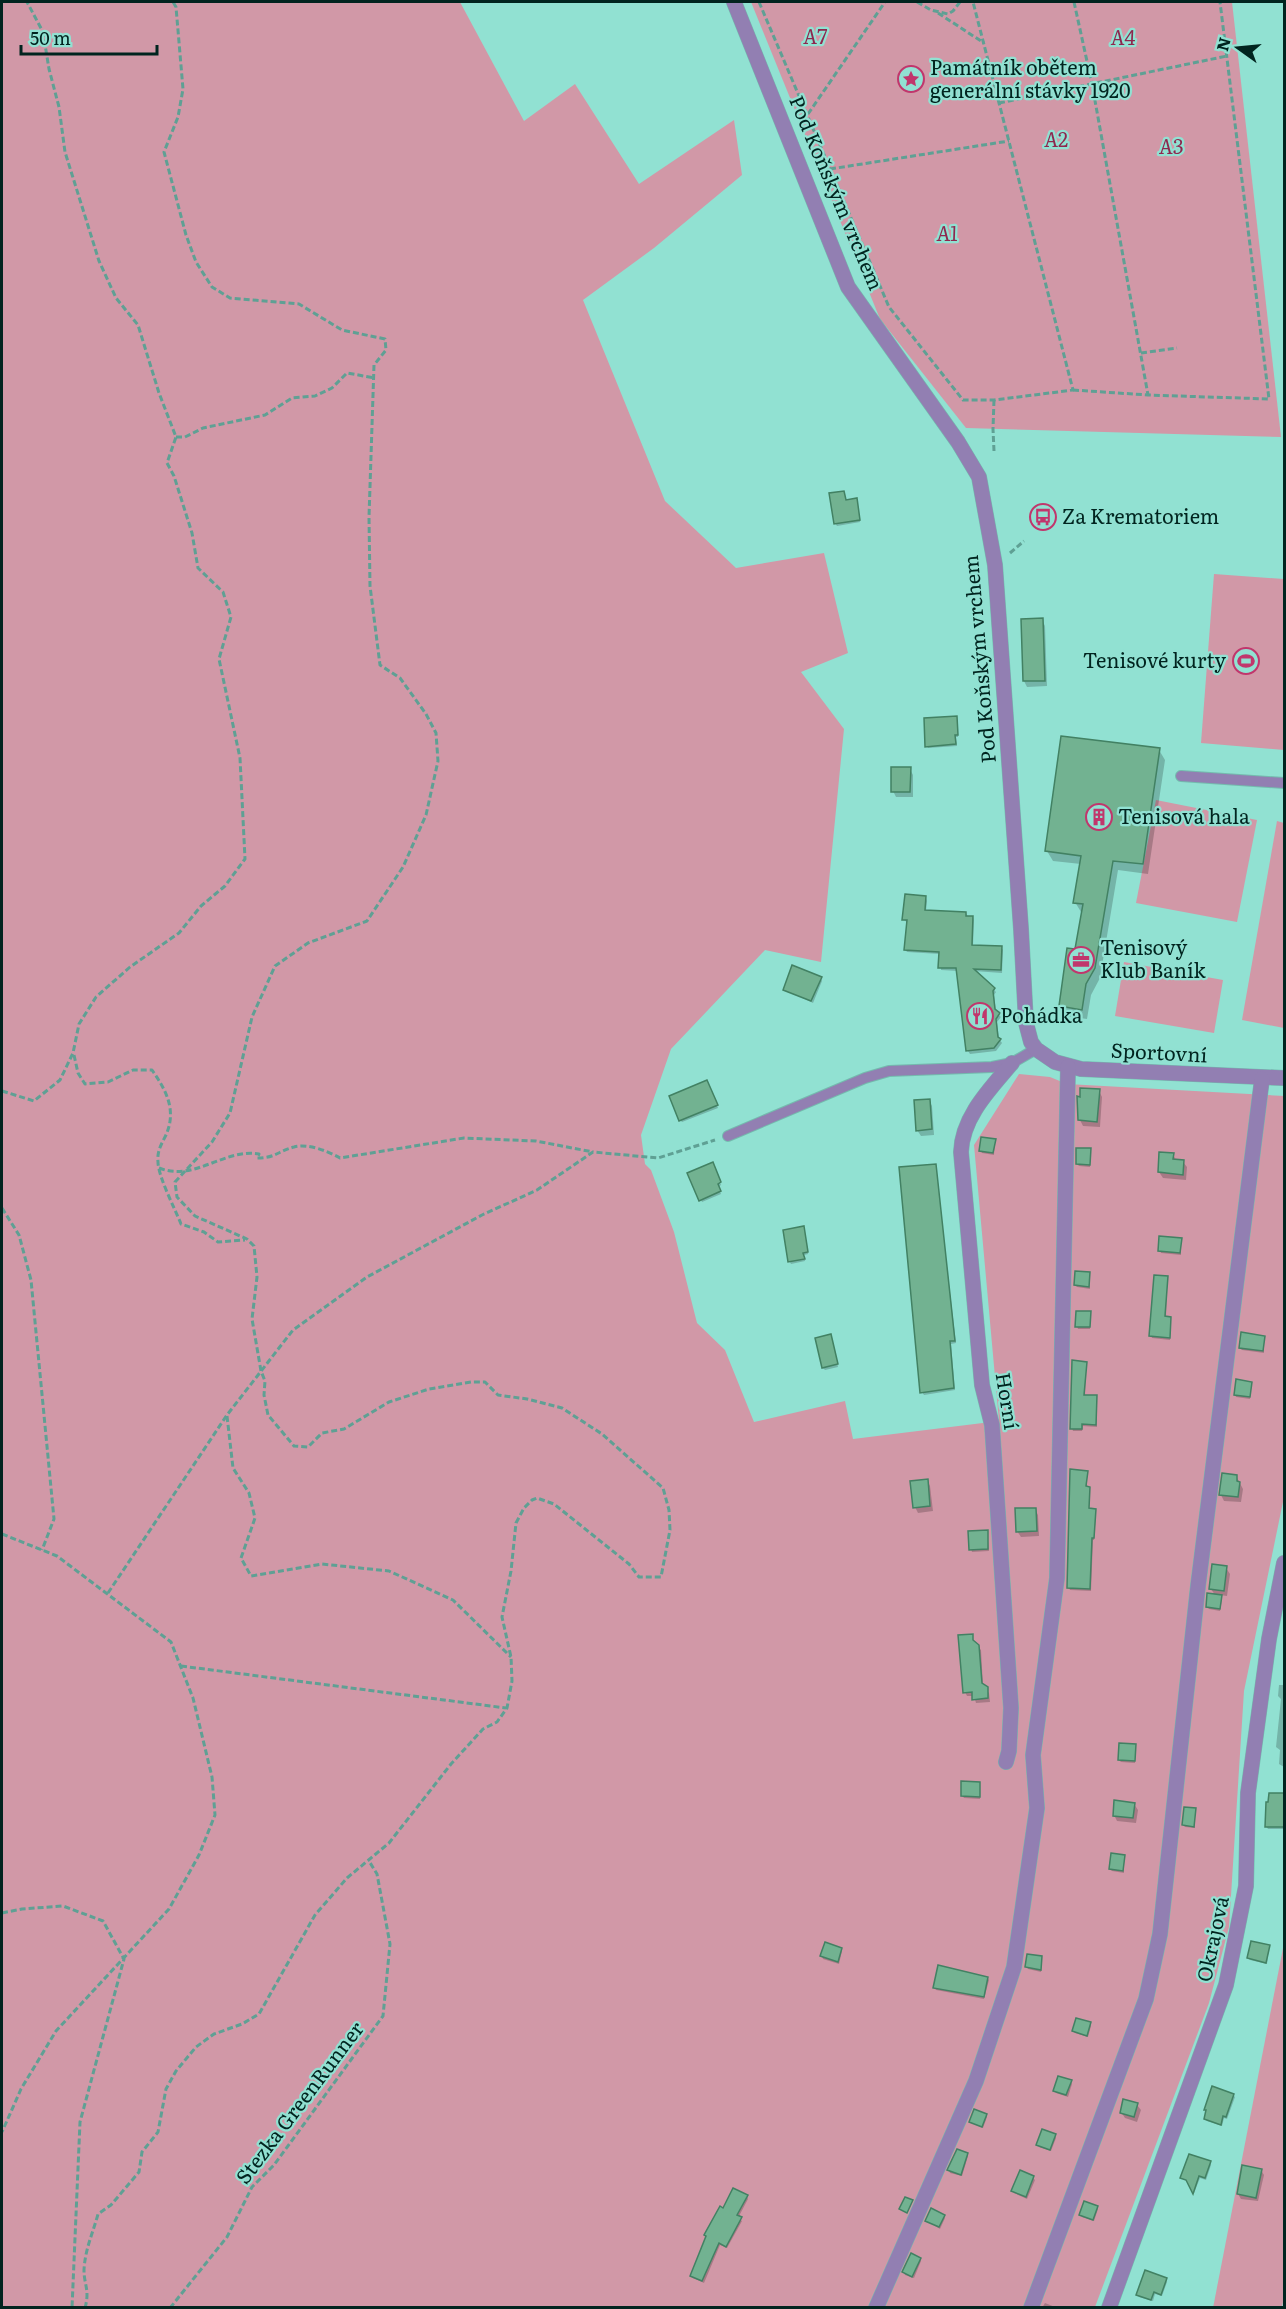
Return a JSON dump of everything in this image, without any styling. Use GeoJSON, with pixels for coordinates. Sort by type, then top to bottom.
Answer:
{"type":"FeatureCollection","features":[{"type":"Feature","properties":{"kind":"street","name":"Pod Koňským vrchem"},"geometry":{"type":"LineString","coordinates":[[734,2],[848,287],[958,442],[979,477],[995,565],[1020,907],[1026,1023],[1031,1042],[1036,1049]]}},
{"type":"Feature","properties":{"kind":"street","name":"Sportovní"},"geometry":{"type":"LineString","coordinates":[[1036,1049],[1055,1062],[1068,1067],[1262,1079],[1284,1078]]}},
{"type":"Feature","properties":{"kind":"street","name":"Horní"},"geometry":{"type":"LineString","coordinates":[[1006,1762],[1009,1751],[1011,1708],[992,1425],[982,1384],[961,1140],[967,1124],[983,1099],[1012,1063]]}},
{"type":"Feature","properties":{"kind":"street"},"geometry":{"type":"LineString","coordinates":[[876,2307],[976,2081],[1014,1967],[1037,1808],[1033,1755],[1057,1578],[1068,1067]]}},
{"type":"Feature","properties":{"kind":"street"},"geometry":{"type":"LineString","coordinates":[[1032,2307],[1146,1999],[1161,1934],[1198,1586],[1262,1079]]}},
{"type":"Feature","properties":{"kind":"street","name":"Okrajová"},"geometry":{"type":"LineString","coordinates":[[1109,2307],[1226,1986],[1246,1886],[1248,1793],[1269,1639],[1284,1563]]}},
{"type":"Feature","properties":{"kind":"lane"},"geometry":{"type":"LineString","coordinates":[[1181,776],[1284,783]]}},
{"type":"Feature","properties":{"kind":"lane"},"geometry":{"type":"LineString","coordinates":[[728,1136],[865,1078],[889,1071],[970,1069],[1012,1063],[1036,1049]]}},
{"type":"Feature","properties":{"kind":"path"},"geometry":{"type":"LineString","coordinates":[[2,1090],[34,1101],[60,1080],[73,1053],[79,1024],[96,997],[130,967],[179,933],[201,906],[225,886],[245,859],[240,758],[219,659],[231,616],[223,592],[198,568],[192,532],[174,476],[167,463],[176,437],[159,393],[138,325],[116,298],[99,261],[65,152],[59,107],[49,69],[43,32],[27,2]]}},
{"type":"Feature","properties":{"kind":"path"},"geometry":{"type":"LineString","coordinates":[[85,2307],[88,2295],[84,2271],[88,2239],[93,2232],[98,2214],[111,2205],[139,2172],[142,2152],[158,2132],[166,2089],[176,2071],[196,2047],[214,2034],[242,2024],[259,2014],[315,1915],[347,1878],[389,1843],[451,1764],[483,1729],[497,1722],[507,1708],[512,1681],[512,1657],[502,1617],[511,1571],[516,1523],[524,1508],[537,1498],[554,1504],[629,1564],[639,1577],[661,1577],[670,1530],[669,1510],[663,1488],[602,1434],[562,1408],[527,1398],[498,1395],[485,1382],[471,1382],[419,1392],[389,1402],[344,1429],[322,1433],[308,1447],[294,1446],[268,1415],[264,1395],[266,1381],[261,1371],[252,1319],[257,1277],[254,1246],[247,1239],[195,1216],[177,1197],[176,1182],[212,1142],[230,1113],[252,1017],[275,966],[308,943],[367,921],[403,867],[426,815],[438,761],[436,733],[426,714],[400,678],[380,665],[370,586],[368,488],[374,365],[386,350],[385,339],[342,330],[299,304],[230,298],[212,288],[196,262],[186,235],[164,152],[178,117],[183,89],[176,6],[173,2]]}},
{"type":"Feature","properties":{"kind":"path"},"geometry":{"type":"LineString","coordinates":[[759,2],[889,307],[963,400],[994,400],[1073,390],[1269,399],[1220,2]]}},
{"type":"Feature","properties":{"kind":"path"},"geometry":{"type":"LineString","coordinates":[[807,115],[885,2]]}},
{"type":"Feature","properties":{"kind":"path"},"geometry":{"type":"LineString","coordinates":[[917,2],[984,43]]}},
{"type":"Feature","properties":{"kind":"path"},"geometry":{"type":"LineString","coordinates":[[938,13],[948,14],[960,2]]}},
{"type":"Feature","properties":{"kind":"path"},"geometry":{"type":"LineString","coordinates":[[973,2],[1073,390]]}},
{"type":"Feature","properties":{"kind":"path"},"geometry":{"type":"LineString","coordinates":[[1074,2],[1092,84],[1148,395]]}},
{"type":"Feature","properties":{"kind":"path"},"geometry":{"type":"LineString","coordinates":[[999,103],[1227,56]]}},
{"type":"Feature","properties":{"kind":"path"},"geometry":{"type":"LineString","coordinates":[[830,169],[1009,141]]}},
{"type":"Feature","properties":{"kind":"path"},"geometry":{"type":"LineString","coordinates":[[1141,353],[1177,348]]}},
{"type":"Feature","properties":{"kind":"path"},"geometry":{"type":"LineString","coordinates":[[176,437],[184,437],[203,428],[265,416],[292,398],[315,396],[332,388],[347,373],[375,378]]}},
{"type":"Feature","properties":{"kind":"path"},"geometry":{"type":"LineString","coordinates":[[994,400],[994,451]]}},
{"type":"Feature","properties":{"kind":"path"},"geometry":{"type":"LineString","coordinates":[[73,1053],[78,1073],[85,1084],[108,1082],[133,1070],[152,1070],[166,1091],[170,1113],[167,1133],[158,1149],[159,1168],[181,1224],[204,1232],[218,1242],[247,1239]]}},
{"type":"Feature","properties":{"kind":"path"},"geometry":{"type":"LineString","coordinates":[[159,1168],[184,1173],[248,1152],[259,1154],[258,1158],[270,1158],[295,1146],[328,1151],[339,1158],[464,1138],[536,1141],[593,1152],[658,1158],[728,1136]]}},
{"type":"Feature","properties":{"kind":"path"},"geometry":{"type":"LineString","coordinates":[[108,1593],[227,1414],[293,1330],[367,1277],[482,1215],[537,1190],[593,1152]]}},
{"type":"Feature","properties":{"kind":"path"},"geometry":{"type":"LineString","coordinates":[[2,1208],[19,1235],[31,1280],[54,1519],[42,1550]]}},
{"type":"Feature","properties":{"kind":"path"},"geometry":{"type":"LineString","coordinates":[[227,1414],[233,1468],[249,1493],[255,1518],[241,1558],[251,1576],[322,1564],[389,1571],[453,1600],[512,1657]]}},
{"type":"Feature","properties":{"kind":"path"},"geometry":{"type":"LineString","coordinates":[[2,1534],[57,1556],[171,1642],[193,1698],[212,1777],[214,1815],[199,1855],[169,1909],[56,2031],[21,2089],[2,2132]]}},
{"type":"Feature","properties":{"kind":"path"},"geometry":{"type":"LineString","coordinates":[[181,1666],[507,1708]]}},
{"type":"Feature","properties":{"kind":"path","name":"Stezka GreenRunner"},"geometry":{"type":"LineString","coordinates":[[170,2307],[227,2237],[252,2187],[281,2155],[383,2016],[390,1944],[377,1874],[369,1861]]}},
{"type":"Feature","properties":{"kind":"path"},"geometry":{"type":"LineString","coordinates":[[2,1913],[21,1909],[63,1906],[103,1922],[124,1959],[80,2122],[72,2307]]}},
{"type":"Feature","properties":{"kind":"green space"},"geometry":{"type":"Polygon","coordinates":[[[2,2],[460,2],[524,121],[575,84],[639,184],[734,120],[742,175],[654,248],[583,300],[665,501],[736,568],[824,553],[848,653],[801,672],[844,729],[821,962],[765,950],[671,1049],[641,1135],[645,1164],[651,1170],[674,1232],[697,1323],[725,1350],[754,1422],[845,1401],[853,1439],[999,1421],[974,1145],[1019,1074],[1050,1077],[1067,1084],[1284,1096],[1284,1497],[1244,1691],[1229,1927],[1209,2003],[1095,2307],[2,2308],[2,2]]]}},
{"type":"Feature","properties":{"kind":"green space"},"geometry":{"type":"Polygon","coordinates":[[[751,2],[1232,2],[1281,437],[966,428],[880,319],[751,2]]]}},
{"type":"Feature","properties":{"kind":"green space","name":"Tenisové kurty"},"geometry":{"type":"Polygon","coordinates":[[[1214,574],[1284,579],[1284,750],[1201,743],[1214,574]]]}},
{"type":"Feature","properties":{"kind":"green space"},"geometry":{"type":"Polygon","coordinates":[[[1156,800],[1257,820],[1237,922],[1136,903],[1156,800]]]}},
{"type":"Feature","properties":{"kind":"green space"},"geometry":{"type":"Polygon","coordinates":[[[1277,821],[1284,823],[1284,1028],[1242,1020],[1277,821]]]}},
{"type":"Feature","properties":{"kind":"green space"},"geometry":{"type":"Polygon","coordinates":[[[1124,962],[1223,980],[1214,1033],[1115,1016],[1124,962]]]}},
{"type":"Feature","properties":{"kind":"green space"},"geometry":{"type":"Polygon","coordinates":[[[1284,1943],[1284,2297],[1282,2307],[1213,2308],[1284,1943]]]}},
{"type":"Feature","properties":{"kind":"building"},"geometry":{"type":"Polygon","coordinates":[[[844,491],[846,500],[857,498],[860,520],[834,524],[829,493],[844,491]]]}},
{"type":"Feature","properties":{"kind":"building"},"geometry":{"type":"Polygon","coordinates":[[[1043,618],[1045,681],[1023,681],[1021,619],[1043,618]]]}},
{"type":"Feature","properties":{"kind":"building"},"geometry":{"type":"Polygon","coordinates":[[[957,716],[956,744],[925,747],[924,718],[957,716]]]}},
{"type":"Feature","properties":{"kind":"building","name":"Tenisová hala"},"geometry":{"type":"Polygon","coordinates":[[[1061,736],[1160,748],[1143,864],[1113,861],[1095,968],[1086,984],[1082,1010],[1059,1006],[1067,948],[1075,949],[1083,904],[1073,903],[1081,856],[1045,851],[1061,736]]]}},
{"type":"Feature","properties":{"kind":"building"},"geometry":{"type":"Polygon","coordinates":[[[891,767],[911,767],[910,792],[891,792],[891,767]]]}},
{"type":"Feature","properties":{"kind":"building"},"geometry":{"type":"Polygon","coordinates":[[[905,894],[926,896],[925,910],[966,912],[966,916],[973,916],[972,945],[1002,946],[1001,970],[974,969],[995,988],[993,991],[995,1009],[1000,1013],[996,1019],[998,1037],[1001,1039],[994,1048],[966,1051],[956,968],[938,968],[939,952],[904,950],[907,920],[902,920],[905,894]]]}},
{"type":"Feature","properties":{"kind":"building"},"geometry":{"type":"Polygon","coordinates":[[[792,965],[822,977],[811,1001],[783,990],[792,965]]]}},
{"type":"Feature","properties":{"kind":"building"},"geometry":{"type":"Polygon","coordinates":[[[707,1080],[718,1105],[679,1121],[669,1096],[707,1080]]]}},
{"type":"Feature","properties":{"kind":"building"},"geometry":{"type":"Polygon","coordinates":[[[1080,1088],[1100,1089],[1097,1122],[1078,1120],[1077,1096],[1080,1097],[1080,1088]]]}},
{"type":"Feature","properties":{"kind":"building"},"geometry":{"type":"Polygon","coordinates":[[[930,1099],[932,1129],[916,1131],[914,1100],[930,1099]]]}},
{"type":"Feature","properties":{"kind":"building"},"geometry":{"type":"Polygon","coordinates":[[[981,1137],[996,1139],[993,1153],[979,1151],[981,1137]]]}},
{"type":"Feature","properties":{"kind":"building"},"geometry":{"type":"Polygon","coordinates":[[[1076,1148],[1091,1148],[1090,1165],[1076,1164],[1076,1148]]]}},
{"type":"Feature","properties":{"kind":"building"},"geometry":{"type":"Polygon","coordinates":[[[1159,1152],[1174,1153],[1173,1159],[1184,1160],[1183,1175],[1158,1172],[1159,1152]]]}},
{"type":"Feature","properties":{"kind":"building"},"geometry":{"type":"Polygon","coordinates":[[[713,1162],[721,1182],[718,1184],[721,1191],[699,1201],[687,1173],[713,1162]]]}},
{"type":"Feature","properties":{"kind":"building"},"geometry":{"type":"Polygon","coordinates":[[[936,1164],[955,1341],[950,1341],[954,1388],[920,1393],[899,1167],[936,1164]]]}},
{"type":"Feature","properties":{"kind":"building"},"geometry":{"type":"Polygon","coordinates":[[[804,1226],[808,1252],[803,1253],[805,1259],[788,1262],[783,1230],[804,1226]]]}},
{"type":"Feature","properties":{"kind":"building"},"geometry":{"type":"Polygon","coordinates":[[[1159,1236],[1182,1238],[1180,1253],[1158,1251],[1159,1236]]]}},
{"type":"Feature","properties":{"kind":"building"},"geometry":{"type":"Polygon","coordinates":[[[1075,1271],[1090,1272],[1089,1287],[1074,1285],[1075,1271]]]}},
{"type":"Feature","properties":{"kind":"building"},"geometry":{"type":"Polygon","coordinates":[[[1154,1275],[1168,1276],[1165,1316],[1171,1317],[1170,1338],[1149,1336],[1154,1275]]]}},
{"type":"Feature","properties":{"kind":"building"},"geometry":{"type":"Polygon","coordinates":[[[1076,1311],[1091,1311],[1090,1327],[1075,1327],[1076,1311]]]}},
{"type":"Feature","properties":{"kind":"building"},"geometry":{"type":"Polygon","coordinates":[[[1241,1332],[1265,1336],[1263,1351],[1239,1348],[1241,1332]]]}},
{"type":"Feature","properties":{"kind":"building"},"geometry":{"type":"Polygon","coordinates":[[[831,1334],[838,1364],[822,1368],[815,1338],[831,1334]]]}},
{"type":"Feature","properties":{"kind":"building"},"geometry":{"type":"Polygon","coordinates":[[[1072,1360],[1087,1362],[1084,1395],[1097,1395],[1096,1425],[1082,1424],[1082,1429],[1070,1429],[1072,1360]]]}},
{"type":"Feature","properties":{"kind":"building"},"geometry":{"type":"Polygon","coordinates":[[[1236,1379],[1252,1382],[1250,1397],[1234,1395],[1236,1379]]]}},
{"type":"Feature","properties":{"kind":"building"},"geometry":{"type":"Polygon","coordinates":[[[1070,1469],[1088,1471],[1086,1486],[1090,1487],[1089,1508],[1096,1509],[1094,1538],[1092,1538],[1090,1589],[1067,1588],[1070,1469]]]}},
{"type":"Feature","properties":{"kind":"building"},"geometry":{"type":"Polygon","coordinates":[[[1222,1473],[1237,1475],[1237,1481],[1240,1482],[1238,1497],[1219,1495],[1222,1473]]]}},
{"type":"Feature","properties":{"kind":"building"},"geometry":{"type":"Polygon","coordinates":[[[928,1479],[930,1506],[913,1508],[910,1481],[928,1479]]]}},
{"type":"Feature","properties":{"kind":"building"},"geometry":{"type":"Polygon","coordinates":[[[1015,1508],[1036,1508],[1037,1531],[1016,1532],[1015,1508]]]}},
{"type":"Feature","properties":{"kind":"building"},"geometry":{"type":"Polygon","coordinates":[[[988,1530],[988,1549],[969,1550],[968,1531],[988,1530]]]}},
{"type":"Feature","properties":{"kind":"building"},"geometry":{"type":"Polygon","coordinates":[[[1212,1564],[1227,1566],[1224,1591],[1209,1589],[1212,1564]]]}},
{"type":"Feature","properties":{"kind":"building"},"geometry":{"type":"Polygon","coordinates":[[[1207,1593],[1222,1595],[1220,1609],[1206,1607],[1207,1593]]]}},
{"type":"Feature","properties":{"kind":"building"},"geometry":{"type":"Polygon","coordinates":[[[973,1634],[973,1640],[979,1645],[982,1683],[988,1687],[988,1698],[972,1700],[972,1692],[963,1693],[958,1635],[973,1634]]]}},
{"type":"Feature","properties":{"kind":"building"},"geometry":{"type":"Polygon","coordinates":[[[1119,1743],[1136,1744],[1135,1761],[1118,1760],[1119,1743]]]}},
{"type":"Feature","properties":{"kind":"building"},"geometry":{"type":"Polygon","coordinates":[[[961,1781],[980,1782],[980,1797],[961,1796],[961,1781]]]}},
{"type":"Feature","properties":{"kind":"building"},"geometry":{"type":"Polygon","coordinates":[[[1269,1793],[1284,1793],[1284,1827],[1265,1827],[1266,1802],[1268,1802],[1269,1793]]]}},
{"type":"Feature","properties":{"kind":"building"},"geometry":{"type":"Polygon","coordinates":[[[1114,1800],[1135,1803],[1133,1818],[1113,1816],[1114,1800]]]}},
{"type":"Feature","properties":{"kind":"building"},"geometry":{"type":"Polygon","coordinates":[[[1184,1807],[1196,1808],[1194,1827],[1182,1825],[1184,1807]]]}},
{"type":"Feature","properties":{"kind":"building"},"geometry":{"type":"Polygon","coordinates":[[[1111,1853],[1125,1855],[1123,1871],[1109,1869],[1111,1853]]]}},
{"type":"Feature","properties":{"kind":"building"},"geometry":{"type":"Polygon","coordinates":[[[1251,1941],[1270,1945],[1266,1963],[1247,1958],[1251,1941]]]}},
{"type":"Feature","properties":{"kind":"building"},"geometry":{"type":"Polygon","coordinates":[[[825,1942],[842,1948],[838,1962],[820,1956],[825,1942]]]}},
{"type":"Feature","properties":{"kind":"building"},"geometry":{"type":"Polygon","coordinates":[[[1027,1954],[1042,1956],[1041,1970],[1025,1967],[1027,1954]]]}},
{"type":"Feature","properties":{"kind":"building"},"geometry":{"type":"Polygon","coordinates":[[[938,1965],[988,1977],[984,1997],[933,1988],[938,1965]]]}},
{"type":"Feature","properties":{"kind":"building"},"geometry":{"type":"Polygon","coordinates":[[[1076,2018],[1091,2022],[1087,2036],[1072,2031],[1076,2018]]]}},
{"type":"Feature","properties":{"kind":"building"},"geometry":{"type":"Polygon","coordinates":[[[1058,2076],[1072,2080],[1066,2095],[1053,2091],[1058,2076]]]}},
{"type":"Feature","properties":{"kind":"building"},"geometry":{"type":"Polygon","coordinates":[[[1212,2086],[1234,2094],[1221,2125],[1204,2119],[1206,2110],[1204,2110],[1212,2086]]]}},
{"type":"Feature","properties":{"kind":"building"},"geometry":{"type":"Polygon","coordinates":[[[1123,2099],[1138,2103],[1134,2117],[1120,2113],[1123,2099]]]}},
{"type":"Feature","properties":{"kind":"building"},"geometry":{"type":"Polygon","coordinates":[[[974,2109],[987,2114],[982,2127],[969,2122],[974,2109]]]}},
{"type":"Feature","properties":{"kind":"building"},"geometry":{"type":"Polygon","coordinates":[[[1042,2129],[1056,2134],[1050,2150],[1036,2145],[1042,2129]]]}},
{"type":"Feature","properties":{"kind":"building"},"geometry":{"type":"Polygon","coordinates":[[[957,2149],[968,2153],[961,2175],[947,2170],[957,2149]]]}},
{"type":"Feature","properties":{"kind":"building"},"geometry":{"type":"Polygon","coordinates":[[[1189,2154],[1211,2161],[1205,2178],[1199,2176],[1193,2194],[1186,2180],[1180,2178],[1189,2154]]]}},
{"type":"Feature","properties":{"kind":"building"},"geometry":{"type":"Polygon","coordinates":[[[1242,2165],[1262,2169],[1256,2198],[1237,2194],[1242,2165]]]}},
{"type":"Feature","properties":{"kind":"building"},"geometry":{"type":"Polygon","coordinates":[[[1020,2170],[1034,2176],[1026,2197],[1011,2191],[1020,2170]]]}},
{"type":"Feature","properties":{"kind":"building"},"geometry":{"type":"Polygon","coordinates":[[[733,2188],[748,2195],[737,2215],[742,2217],[726,2247],[719,2243],[702,2281],[690,2276],[706,2236],[704,2235],[720,2206],[723,2208],[733,2188]]]}},
{"type":"Feature","properties":{"kind":"building"},"geometry":{"type":"Polygon","coordinates":[[[905,2197],[913,2200],[907,2213],[899,2209],[905,2197]]]}},
{"type":"Feature","properties":{"kind":"building"},"geometry":{"type":"Polygon","coordinates":[[[1084,2201],[1098,2206],[1093,2220],[1079,2215],[1084,2201]]]}},
{"type":"Feature","properties":{"kind":"building"},"geometry":{"type":"Polygon","coordinates":[[[931,2208],[945,2215],[939,2227],[925,2221],[931,2208]]]}},
{"type":"Feature","properties":{"kind":"building"},"geometry":{"type":"Polygon","coordinates":[[[911,2253],[921,2258],[912,2277],[902,2272],[911,2253]]]}},
{"type":"Feature","properties":{"kind":"building"},"geometry":{"type":"Polygon","coordinates":[[[1145,2270],[1167,2278],[1161,2295],[1154,2292],[1151,2300],[1136,2295],[1145,2270]]]}},
{"type":"Feature","properties":{"kind":"place","name":"Památník obětem generální stávky 1920"},"geometry":{"type":"Point","coordinates":[911,79]}},
{"type":"Feature","properties":{"kind":"place","name":"Za Krematoriem"},"geometry":{"type":"Point","coordinates":[1043,517]}},
{"type":"Feature","properties":{"kind":"place","name":"Tenisové kurty"},"geometry":{"type":"Point","coordinates":[1246,661]}},
{"type":"Feature","properties":{"kind":"place","name":"Tenisová hala"},"geometry":{"type":"Point","coordinates":[1099,817]}},
{"type":"Feature","properties":{"kind":"place","name":"Tenisový Klub Baník"},"geometry":{"type":"Point","coordinates":[1081,960]}},
{"type":"Feature","properties":{"kind":"place","name":"Pohádka"},"geometry":{"type":"Point","coordinates":[980,1016]}},
{"type":"Feature","properties":{"kind":"park label","name":"A7"},"geometry":{"type":"Point","coordinates":[815,37]}},
{"type":"Feature","properties":{"kind":"park label","name":"A4"},"geometry":{"type":"Point","coordinates":[1123,38]}},
{"type":"Feature","properties":{"kind":"park label","name":"A2"},"geometry":{"type":"Point","coordinates":[1056,140]}},
{"type":"Feature","properties":{"kind":"park label","name":"A3"},"geometry":{"type":"Point","coordinates":[1171,147]}},
{"type":"Feature","properties":{"kind":"park label","name":"A1"},"geometry":{"type":"Point","coordinates":[947,234]}}]}
